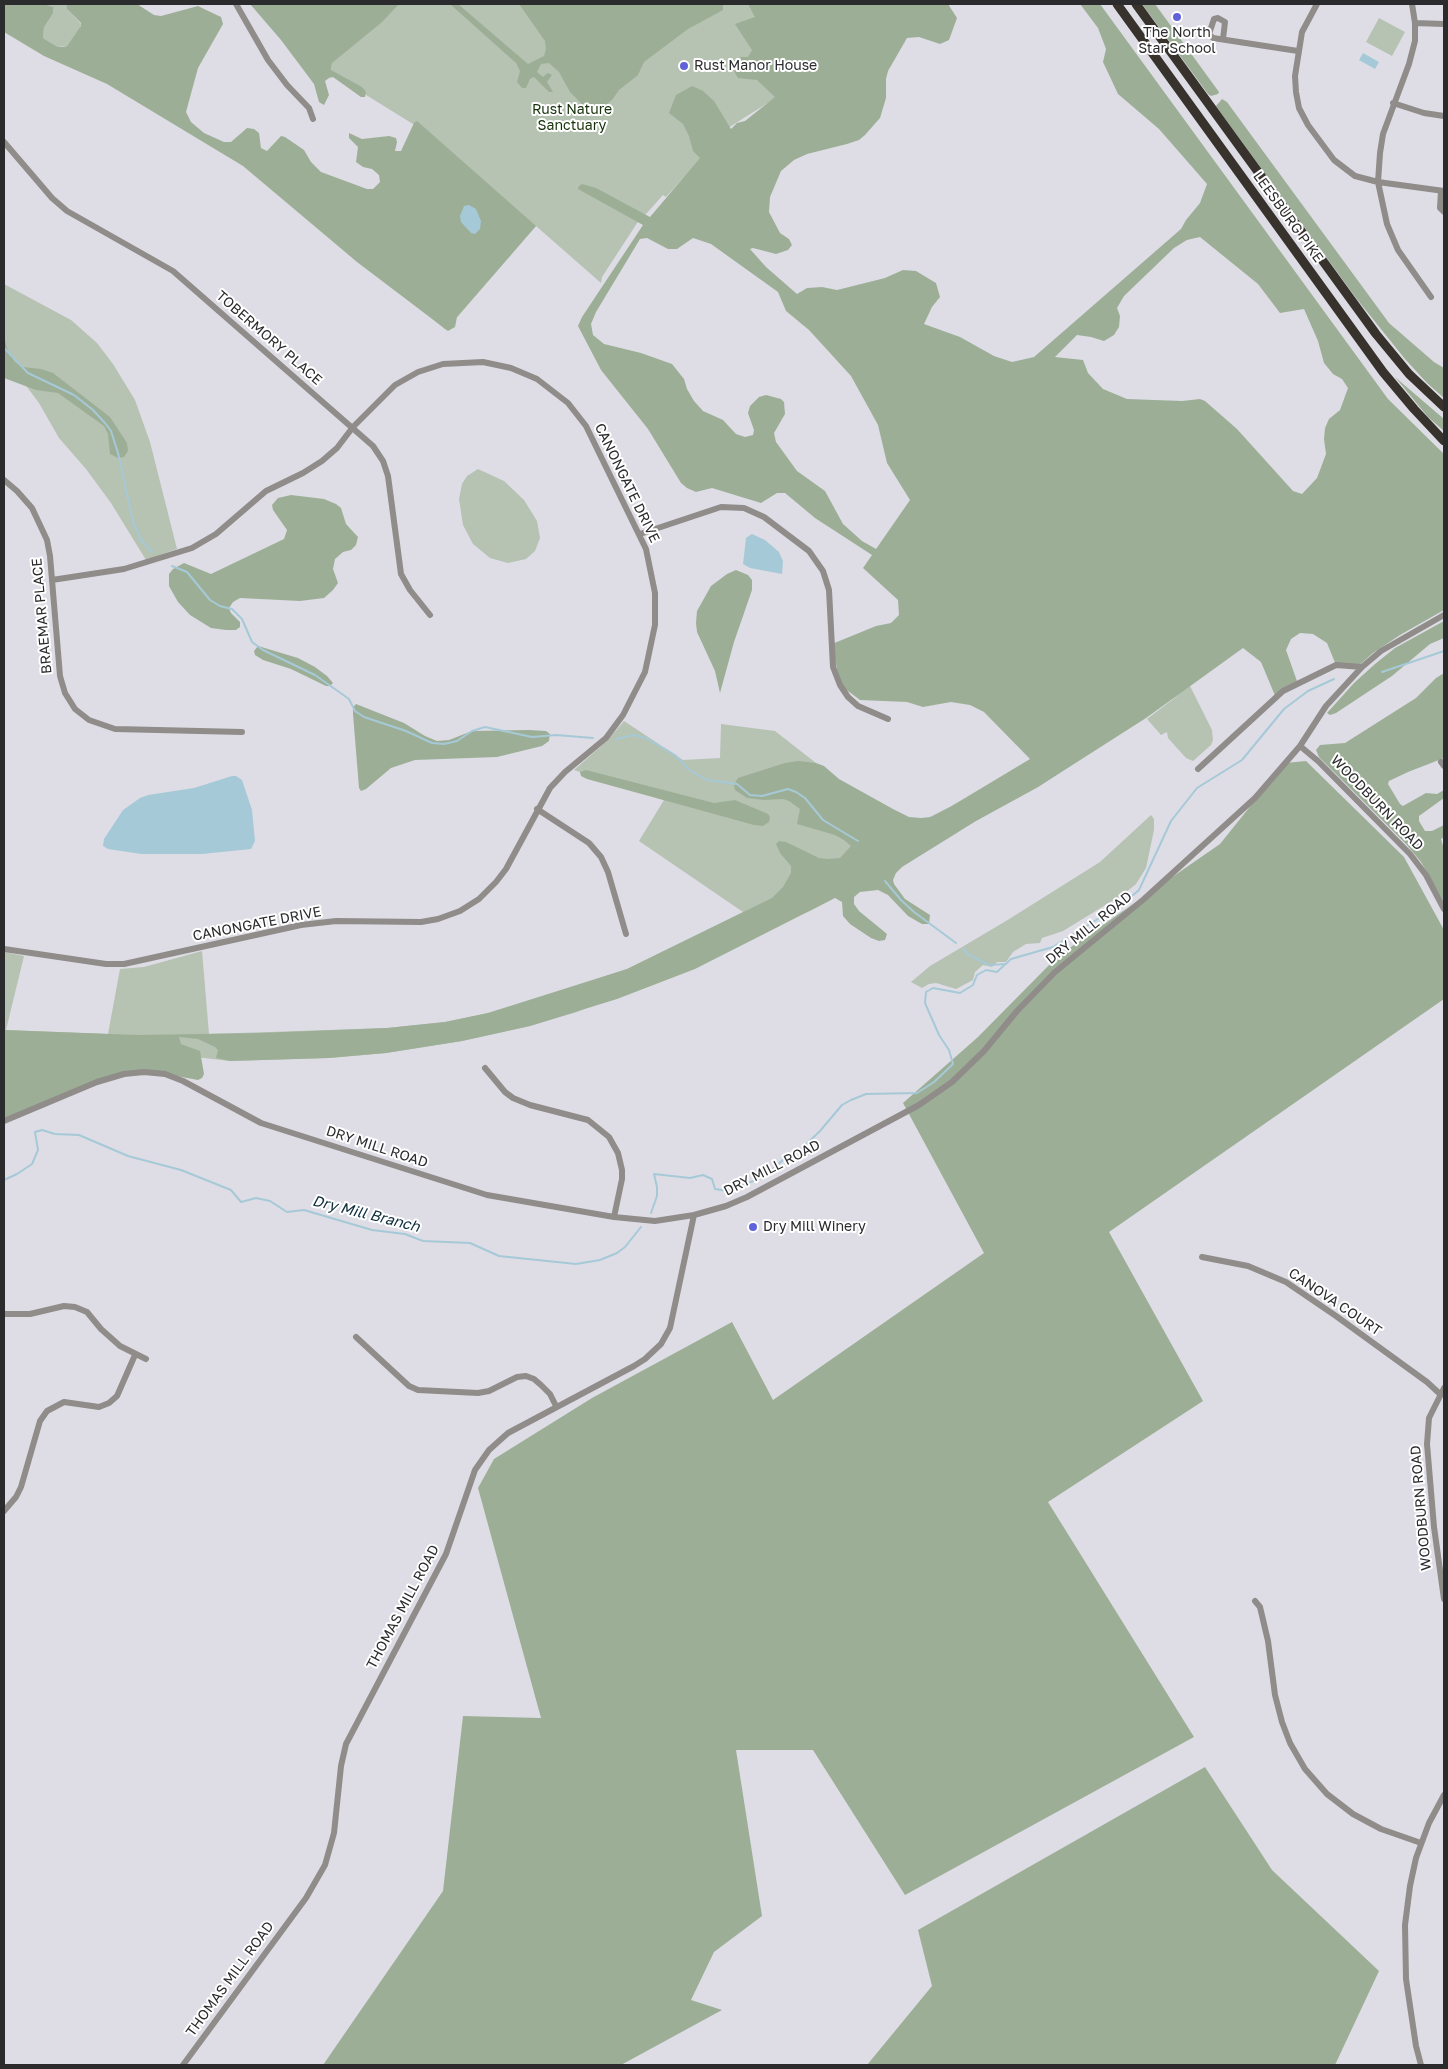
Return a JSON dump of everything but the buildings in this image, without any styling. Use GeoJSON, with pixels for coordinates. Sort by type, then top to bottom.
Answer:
{"type":"FeatureCollection","features":[{"type":"Feature","properties":{"kind":"highway","name":"LEESBURG PIKE"},"geometry":{"type":"LineString","coordinates":[[1117,4],[1383,372],[1444,441]]}},
{"type":"Feature","properties":{"kind":"highway","name":"LEESBURG PIKE"},"geometry":{"type":"LineString","coordinates":[[1136,4],[1376,334],[1409,374],[1444,407]]}},
{"type":"Feature","properties":{"kind":"street"},"geometry":{"type":"LineString","coordinates":[[236,4],[268,60],[287,85],[309,108],[313,118]]}},
{"type":"Feature","properties":{"kind":"street"},"geometry":{"type":"LineString","coordinates":[[1318,4],[1306,23],[1298,51],[1295,76],[1299,108],[1308,126],[1334,160],[1345,170],[1361,178],[1378,182],[1443,191],[1440,208],[1444,212]]}},
{"type":"Feature","properties":{"kind":"street"},"geometry":{"type":"LineString","coordinates":[[1412,4],[1416,24],[1415,41],[1383,134],[1378,182],[1385,217],[1398,250],[1431,297]]}},
{"type":"Feature","properties":{"kind":"street"},"geometry":{"type":"LineString","coordinates":[[1416,24],[1444,24]]}},
{"type":"Feature","properties":{"kind":"street"},"geometry":{"type":"LineString","coordinates":[[1223,39],[1298,51]]}},
{"type":"Feature","properties":{"kind":"street"},"geometry":{"type":"LineString","coordinates":[[1393,103],[1424,113],[1444,116]]}},
{"type":"Feature","properties":{"kind":"street","name":"TOBERMORY PLACE"},"geometry":{"type":"LineString","coordinates":[[4,142],[52,198],[67,211],[173,271],[373,446],[383,461],[389,482],[401,574],[410,590],[430,615]]}},
{"type":"Feature","properties":{"kind":"street","name":"CANONGATE DRIVE"},"geometry":{"type":"LineString","coordinates":[[4,948],[114,964],[138,962],[311,923],[412,922],[438,919],[466,907],[491,888],[506,869],[537,809],[557,779],[611,731],[632,702],[645,672],[653,641],[656,609],[650,565],[640,534],[592,437],[578,414],[558,394],[524,373],[497,364],[483,362],[454,363],[432,368],[395,385],[353,427],[337,448],[322,461],[303,473],[266,491],[216,534],[192,548],[119,570],[52,580]]}},
{"type":"Feature","properties":{"kind":"street","name":"BRAEMAR PLACE"},"geometry":{"type":"LineString","coordinates":[[4,480],[27,502],[41,524],[49,548],[60,676],[69,701],[81,715],[98,725],[115,729],[242,732]]}},
{"type":"Feature","properties":{"kind":"street"},"geometry":{"type":"LineString","coordinates":[[640,534],[713,508],[727,506],[749,510],[777,526],[809,551],[817,560],[825,575],[828,590],[833,667],[840,685],[848,697],[858,706],[888,719]]}},
{"type":"Feature","properties":{"kind":"street","name":"DRY MILL ROAD"},"geometry":{"type":"LineString","coordinates":[[4,1121],[97,1082],[124,1074],[144,1072],[165,1074],[183,1081],[261,1123],[488,1195],[614,1217],[655,1221],[694,1215],[726,1206],[936,1094],[952,1082],[984,1051],[1017,1011],[1049,978],[1144,899],[1248,804],[1300,746],[1326,706],[1362,667],[1382,651],[1444,615]]}},
{"type":"Feature","properties":{"kind":"street"},"geometry":{"type":"LineString","coordinates":[[1198,769],[1283,691],[1336,665],[1362,667]]}},
{"type":"Feature","properties":{"kind":"street","name":"WOODBURN ROAD"},"geometry":{"type":"LineString","coordinates":[[1300,746],[1318,761],[1410,854],[1426,876],[1444,909]]}},
{"type":"Feature","properties":{"kind":"street"},"geometry":{"type":"LineString","coordinates":[[537,809],[589,843],[601,857],[608,872],[626,934]]}},
{"type":"Feature","properties":{"kind":"street"},"geometry":{"type":"LineString","coordinates":[[485,1068],[505,1092],[513,1098],[530,1105],[588,1120],[609,1137],[618,1152],[622,1170],[622,1179],[614,1217]]}},
{"type":"Feature","properties":{"kind":"street","name":"THOMAS MILL ROAD"},"geometry":{"type":"LineString","coordinates":[[183,2065],[306,1898],[325,1865],[334,1833],[341,1766],[346,1744],[446,1554],[475,1470],[490,1450],[508,1433],[634,1366],[661,1344],[670,1328],[694,1215]]}},
{"type":"Feature","properties":{"kind":"street","name":"CANOVA COURT"},"geometry":{"type":"LineString","coordinates":[[1202,1257],[1248,1266],[1286,1282],[1442,1391]]}},
{"type":"Feature","properties":{"kind":"street"},"geometry":{"type":"LineString","coordinates":[[4,1314],[30,1314],[64,1306],[75,1307],[87,1312],[110,1338],[135,1355],[146,1359]]}},
{"type":"Feature","properties":{"kind":"street"},"geometry":{"type":"LineString","coordinates":[[356,1338],[409,1386],[418,1390],[478,1393],[489,1391],[517,1377],[526,1376],[534,1379],[541,1385],[550,1394],[556,1406]]}},
{"type":"Feature","properties":{"kind":"street"},"geometry":{"type":"LineString","coordinates":[[4,1511],[16,1497],[21,1487],[40,1421],[47,1411],[64,1402],[92,1406],[109,1403],[117,1396],[135,1355]]}},
{"type":"Feature","properties":{"kind":"street","name":"WOODBURN ROAD"},"geometry":{"type":"LineString","coordinates":[[1442,1391],[1429,1418],[1427,1444],[1434,1527],[1444,1599]]}},
{"type":"Feature","properties":{"kind":"street"},"geometry":{"type":"LineString","coordinates":[[1254,1601],[1260,1608],[1268,1642],[1275,1695],[1282,1722],[1305,1769],[1327,1794],[1353,1814],[1380,1829],[1421,1843]]}},
{"type":"Feature","properties":{"kind":"street"},"geometry":{"type":"LineString","coordinates":[[1421,2065],[1416,2046],[1406,1979],[1404,1941],[1410,1886],[1421,1843],[1444,1795]]}},
{"type":"Feature","properties":{"kind":"green space"},"geometry":{"type":"Polygon","coordinates":[[[4,4],[43,4],[53,7],[53,13],[44,27],[43,38],[58,47],[67,46],[81,26],[81,23],[67,9],[66,4],[137,4],[154,15],[161,16],[198,6],[221,17],[223,24],[198,68],[186,112],[191,122],[204,133],[224,142],[231,142],[247,128],[254,129],[259,133],[261,148],[267,151],[281,136],[285,137],[304,150],[311,162],[321,172],[367,189],[373,189],[380,182],[379,175],[372,169],[363,167],[356,162],[358,147],[349,138],[349,133],[362,139],[389,136],[396,138],[395,151],[401,151],[414,123],[417,121],[536,226],[457,317],[455,327],[448,331],[357,262],[243,166],[107,84],[44,56],[4,32],[4,4]]]}},
{"type":"Feature","properties":{"kind":"green space"},"geometry":{"type":"Polygon","coordinates":[[[43,4],[66,4],[67,9],[81,24],[80,29],[67,46],[58,47],[43,38],[45,6],[43,4]]]}},
{"type":"Feature","properties":{"kind":"green space"},"geometry":{"type":"Polygon","coordinates":[[[250,4],[399,4],[382,22],[332,63],[331,70],[362,87],[366,92],[365,97],[361,97],[333,77],[325,81],[329,95],[324,105],[319,102],[314,84],[281,40],[250,4]]]}},
{"type":"Feature","properties":{"kind":"green space","name":"Rust Nature Sanctuary"},"geometry":{"type":"Polygon","coordinates":[[[373,4],[924,4],[728,128],[666,197],[663,195],[646,214],[643,214],[602,277],[601,283],[536,226],[446,330],[337,241],[434,137],[316,64],[373,4]]]}},
{"type":"Feature","properties":{"kind":"green space"},"geometry":{"type":"Polygon","coordinates":[[[450,4],[458,4],[528,64],[544,56],[546,49],[545,41],[519,4],[723,4],[723,10],[688,29],[644,62],[638,75],[619,90],[612,100],[602,108],[595,109],[583,105],[570,92],[559,72],[549,63],[541,64],[537,72],[543,77],[548,73],[552,75],[547,82],[553,92],[549,92],[534,77],[530,79],[526,88],[522,88],[517,82],[520,71],[516,63],[450,4]]]}},
{"type":"Feature","properties":{"kind":"green space"},"geometry":{"type":"Polygon","coordinates":[[[748,4],[948,4],[957,18],[949,40],[940,44],[919,37],[907,38],[888,71],[886,98],[880,118],[865,135],[859,140],[847,144],[807,154],[794,160],[781,171],[770,197],[769,212],[780,233],[789,239],[792,245],[788,250],[776,254],[753,248],[750,249],[766,267],[797,294],[807,288],[822,287],[837,290],[885,278],[903,270],[916,271],[936,283],[940,297],[932,307],[924,324],[960,337],[994,356],[1012,362],[1034,357],[1181,229],[1200,203],[1207,184],[1159,129],[1118,94],[1103,62],[1106,49],[1098,28],[1080,4],[1100,4],[1388,399],[1444,454],[1444,610],[1400,635],[1373,653],[1357,667],[1336,665],[1327,643],[1313,634],[1300,633],[1291,639],[1286,650],[1298,684],[1276,698],[1261,662],[1243,648],[1146,718],[1038,787],[976,821],[902,867],[896,873],[893,880],[894,884],[905,899],[930,915],[929,924],[922,924],[908,916],[888,895],[878,890],[860,892],[854,897],[854,904],[859,911],[887,934],[885,940],[879,941],[871,938],[850,924],[843,916],[842,902],[835,898],[695,969],[617,999],[530,1026],[462,1041],[386,1053],[329,1058],[230,1061],[216,1058],[218,1050],[198,1039],[179,1037],[181,1044],[200,1051],[204,1074],[202,1078],[198,1080],[165,1074],[124,1074],[4,1121],[4,1030],[138,1035],[259,1033],[387,1028],[445,1022],[488,1013],[627,969],[772,898],[783,887],[791,873],[791,866],[780,853],[776,844],[779,841],[786,842],[819,858],[828,859],[840,858],[851,846],[835,835],[797,824],[800,809],[789,801],[783,799],[764,800],[747,798],[735,790],[734,785],[738,778],[785,763],[798,761],[816,763],[824,766],[839,779],[893,809],[909,817],[921,818],[931,817],[950,807],[1030,759],[984,712],[970,705],[951,702],[923,707],[907,702],[860,700],[840,685],[832,644],[876,626],[891,623],[899,615],[898,600],[863,568],[872,555],[815,518],[785,493],[777,493],[761,503],[712,488],[696,492],[687,488],[681,483],[648,429],[601,370],[578,326],[582,317],[643,225],[578,189],[579,186],[582,184],[596,188],[650,217],[700,158],[693,151],[683,124],[669,113],[676,95],[692,86],[703,91],[714,101],[731,129],[737,123],[745,121],[775,97],[757,80],[738,78],[735,73],[734,61],[741,57],[748,57],[752,50],[735,24],[755,17],[748,4]],[[1200,237],[1187,240],[1174,248],[1124,296],[1117,308],[1120,316],[1119,327],[1114,335],[1104,341],[1077,335],[1055,357],[1083,360],[1088,373],[1103,389],[1127,399],[1182,401],[1200,399],[1205,401],[1237,429],[1293,491],[1302,494],[1317,478],[1326,454],[1325,428],[1329,419],[1340,410],[1348,388],[1342,379],[1333,374],[1324,363],[1318,341],[1304,309],[1280,313],[1258,284],[1200,237]],[[647,238],[640,239],[596,312],[591,324],[593,335],[604,344],[641,353],[672,364],[684,379],[694,401],[703,411],[723,420],[736,434],[745,437],[753,435],[754,430],[748,413],[750,406],[759,397],[766,395],[781,399],[784,402],[785,414],[774,433],[776,442],[797,471],[825,491],[843,524],[862,541],[876,549],[910,500],[887,463],[878,425],[851,376],[809,330],[786,311],[778,292],[711,244],[693,238],[677,249],[668,249],[647,238]]]}},
{"type":"Feature","properties":{"kind":"green space"},"geometry":{"type":"Polygon","coordinates":[[[1142,4],[1155,4],[1219,92],[1218,94],[1211,96],[1208,94],[1142,4]]]}},
{"type":"Feature","properties":{"kind":"green space"},"geometry":{"type":"Polygon","coordinates":[[[1379,18],[1405,32],[1392,56],[1366,42],[1379,18]]]}},
{"type":"Feature","properties":{"kind":"green space"},"geometry":{"type":"Polygon","coordinates":[[[1222,99],[1227,102],[1389,323],[1434,362],[1444,368],[1444,398],[1405,359],[1356,298],[1218,109],[1216,106],[1222,99]]]}},
{"type":"Feature","properties":{"kind":"green space"},"geometry":{"type":"Polygon","coordinates":[[[4,284],[71,320],[97,343],[113,364],[135,400],[150,442],[177,549],[146,560],[111,503],[86,469],[59,438],[39,403],[21,379],[4,364],[4,284]]]}},
{"type":"Feature","properties":{"kind":"green space"},"geometry":{"type":"Polygon","coordinates":[[[4,335],[7,349],[15,362],[23,367],[41,369],[53,373],[110,417],[127,443],[128,451],[124,457],[118,458],[110,454],[108,434],[104,426],[58,393],[36,390],[4,378],[4,335]]]}},
{"type":"Feature","properties":{"kind":"green space"},"geometry":{"type":"Polygon","coordinates":[[[1395,377],[1444,419],[1444,431],[1428,417],[1395,377]]]}},
{"type":"Feature","properties":{"kind":"green space"},"geometry":{"type":"Polygon","coordinates":[[[478,469],[504,481],[524,500],[537,521],[540,538],[535,551],[526,559],[508,563],[490,558],[473,544],[463,525],[459,499],[462,484],[467,476],[478,469]]]}},
{"type":"Feature","properties":{"kind":"green space"},"geometry":{"type":"Polygon","coordinates":[[[291,495],[324,499],[336,504],[341,508],[346,524],[358,537],[356,545],[351,550],[343,552],[335,559],[333,569],[338,583],[333,590],[324,598],[300,601],[240,598],[233,602],[229,608],[231,613],[240,622],[240,627],[236,630],[211,628],[190,615],[178,602],[169,586],[169,574],[173,569],[184,563],[211,574],[284,539],[287,530],[273,510],[272,505],[278,498],[291,495]]]}},
{"type":"Feature","properties":{"kind":"green space"},"geometry":{"type":"Polygon","coordinates":[[[736,570],[748,575],[752,580],[752,590],[734,642],[720,693],[715,671],[697,632],[697,611],[711,586],[736,570]]]}},
{"type":"Feature","properties":{"kind":"green space"},"geometry":{"type":"Polygon","coordinates":[[[1444,621],[1444,638],[1430,644],[1392,676],[1336,713],[1330,715],[1327,713],[1354,683],[1395,648],[1444,621]]]}},
{"type":"Feature","properties":{"kind":"green space"},"geometry":{"type":"Polygon","coordinates":[[[258,646],[298,658],[315,667],[333,683],[330,686],[326,686],[291,669],[263,660],[255,655],[254,651],[258,646]]]}},
{"type":"Feature","properties":{"kind":"green space"},"geometry":{"type":"Polygon","coordinates":[[[1444,673],[1444,758],[1408,772],[1389,781],[1388,784],[1403,806],[1426,793],[1437,794],[1444,790],[1444,798],[1419,816],[1419,821],[1425,831],[1432,831],[1444,825],[1444,837],[1441,839],[1444,849],[1444,902],[1421,862],[1406,844],[1319,757],[1316,750],[1320,745],[1345,743],[1416,698],[1436,678],[1444,673]]]}},
{"type":"Feature","properties":{"kind":"green space"},"geometry":{"type":"Polygon","coordinates":[[[1190,686],[1212,730],[1213,740],[1211,745],[1193,761],[1186,758],[1168,738],[1167,732],[1161,735],[1147,719],[1181,693],[1038,787],[812,910],[577,1012],[530,1026],[462,1041],[386,1053],[329,1058],[230,1061],[160,1053],[4,1053],[4,952],[24,956],[6,1030],[108,1034],[120,969],[144,967],[202,951],[209,1034],[387,1028],[445,1022],[488,1013],[546,996],[627,969],[743,912],[639,841],[664,800],[574,770],[607,741],[624,721],[683,760],[720,758],[721,724],[775,731],[816,763],[886,839],[1190,686]]]}},
{"type":"Feature","properties":{"kind":"green space"},"geometry":{"type":"Polygon","coordinates":[[[356,704],[404,723],[437,741],[449,740],[472,731],[529,730],[546,731],[550,734],[549,741],[542,746],[497,757],[415,760],[391,768],[361,791],[359,788],[353,714],[353,707],[356,704]]]}},
{"type":"Feature","properties":{"kind":"green space"},"geometry":{"type":"Polygon","coordinates":[[[1306,761],[1404,857],[1444,930],[1444,999],[1109,1232],[1203,1401],[1048,1502],[1194,1737],[905,1895],[813,1750],[736,1750],[762,1916],[714,1952],[691,2000],[722,2010],[621,2065],[323,2065],[443,1891],[463,1716],[541,1718],[478,1488],[494,1459],[592,1398],[732,1322],[773,1400],[984,1253],[903,1103],[978,1037],[1058,956],[1220,844],[1285,763],[1306,761]]]}},
{"type":"Feature","properties":{"kind":"green space"},"geometry":{"type":"Polygon","coordinates":[[[586,770],[714,803],[735,800],[768,814],[770,817],[769,822],[763,826],[754,825],[587,779],[581,776],[580,772],[586,770]]]}},
{"type":"Feature","properties":{"kind":"green space"},"geometry":{"type":"Polygon","coordinates":[[[1151,815],[1154,819],[1154,830],[1146,868],[1136,884],[1125,893],[1063,931],[1042,938],[1040,943],[1026,944],[1013,952],[1006,962],[997,962],[992,967],[983,965],[975,972],[973,980],[956,989],[936,983],[922,988],[911,982],[930,966],[1100,862],[1151,815]]]}},
{"type":"Feature","properties":{"kind":"green space"},"geometry":{"type":"Polygon","coordinates":[[[1205,1767],[1272,1870],[1379,1971],[1335,2065],[867,2065],[932,1986],[918,1930],[1205,1767]]]}},
{"type":"Feature","properties":{"kind":"water"},"geometry":{"type":"Polygon","coordinates":[[[1363,53],[1379,62],[1375,69],[1359,60],[1363,53]]]}},
{"type":"Feature","properties":{"kind":"water"},"geometry":{"type":"Polygon","coordinates":[[[469,205],[476,209],[481,221],[480,229],[475,234],[471,233],[461,222],[460,216],[464,206],[469,205]]]}},
{"type":"Feature","properties":{"kind":"water"},"geometry":{"type":"Polygon","coordinates":[[[752,534],[765,540],[779,552],[783,561],[782,574],[750,568],[743,564],[746,538],[752,534]]]}},
{"type":"Feature","properties":{"kind":"water"},"geometry":{"type":"Polygon","coordinates":[[[232,776],[242,780],[252,810],[255,841],[251,849],[202,854],[141,854],[108,849],[103,846],[104,839],[123,810],[140,798],[194,788],[232,776]]]}},
{"type":"Feature","properties":{"kind":"waterway"},"geometry":{"type":"LineString","coordinates":[[4,348],[28,373],[74,395],[93,410],[111,431],[118,453],[133,522],[141,540],[152,552]]}},
{"type":"Feature","properties":{"kind":"waterway"},"geometry":{"type":"LineString","coordinates":[[172,566],[187,572],[210,600],[220,606],[232,609],[242,619],[252,642],[263,650],[315,675],[349,699],[355,711],[364,717],[406,731],[432,743],[444,744],[457,741],[472,731],[485,727],[532,737],[556,735],[593,738]]}},
{"type":"Feature","properties":{"kind":"waterway","name":"Dry Mill Branch"},"geometry":{"type":"LineString","coordinates":[[1382,672],[1444,651]]}},
{"type":"Feature","properties":{"kind":"waterway","name":"Dry Mill Branch"},"geometry":{"type":"LineString","coordinates":[[651,1213],[657,1196],[654,1174],[690,1178],[703,1175],[712,1179],[715,1189],[727,1191],[764,1177],[785,1158],[800,1150],[820,1131],[842,1105],[851,1100],[866,1094],[917,1093],[934,1082],[953,1064],[949,1050],[939,1035],[925,1003],[926,992],[933,988],[960,993],[973,985],[977,975],[986,970],[997,972],[1011,959],[1053,947],[1125,902],[1139,890],[1171,821],[1197,788],[1242,760],[1284,709],[1308,691],[1334,679]]}},
{"type":"Feature","properties":{"kind":"waterway"},"geometry":{"type":"LineString","coordinates":[[616,739],[634,735],[646,738],[675,755],[688,769],[707,780],[737,784],[750,795],[762,796],[788,789],[796,792],[805,798],[823,820],[858,841]]}},
{"type":"Feature","properties":{"kind":"waterway"},"geometry":{"type":"LineString","coordinates":[[885,881],[914,912],[956,943]]}},
{"type":"Feature","properties":{"kind":"waterway"},"geometry":{"type":"LineString","coordinates":[[963,949],[969,955],[989,965],[1006,964]]}},
{"type":"Feature","properties":{"kind":"waterway","name":"Dry Mill Branch"},"geometry":{"type":"LineString","coordinates":[[4,1180],[32,1164],[38,1150],[35,1132],[42,1130],[55,1134],[79,1135],[128,1156],[181,1170],[231,1190],[241,1202],[256,1198],[270,1201],[287,1212],[304,1210],[372,1230],[405,1234],[423,1241],[470,1243],[499,1256],[576,1264],[600,1260],[617,1253],[625,1247],[641,1227]]}},
{"type":"Feature","properties":{"kind":"place","name":"The North Star School"},"geometry":{"type":"Point","coordinates":[1177,17]}},
{"type":"Feature","properties":{"kind":"place","name":"Rust Manor House"},"geometry":{"type":"Point","coordinates":[684,66]}},
{"type":"Feature","properties":{"kind":"place","name":"Dry Mill Winery"},"geometry":{"type":"Point","coordinates":[753,1227]}}]}
